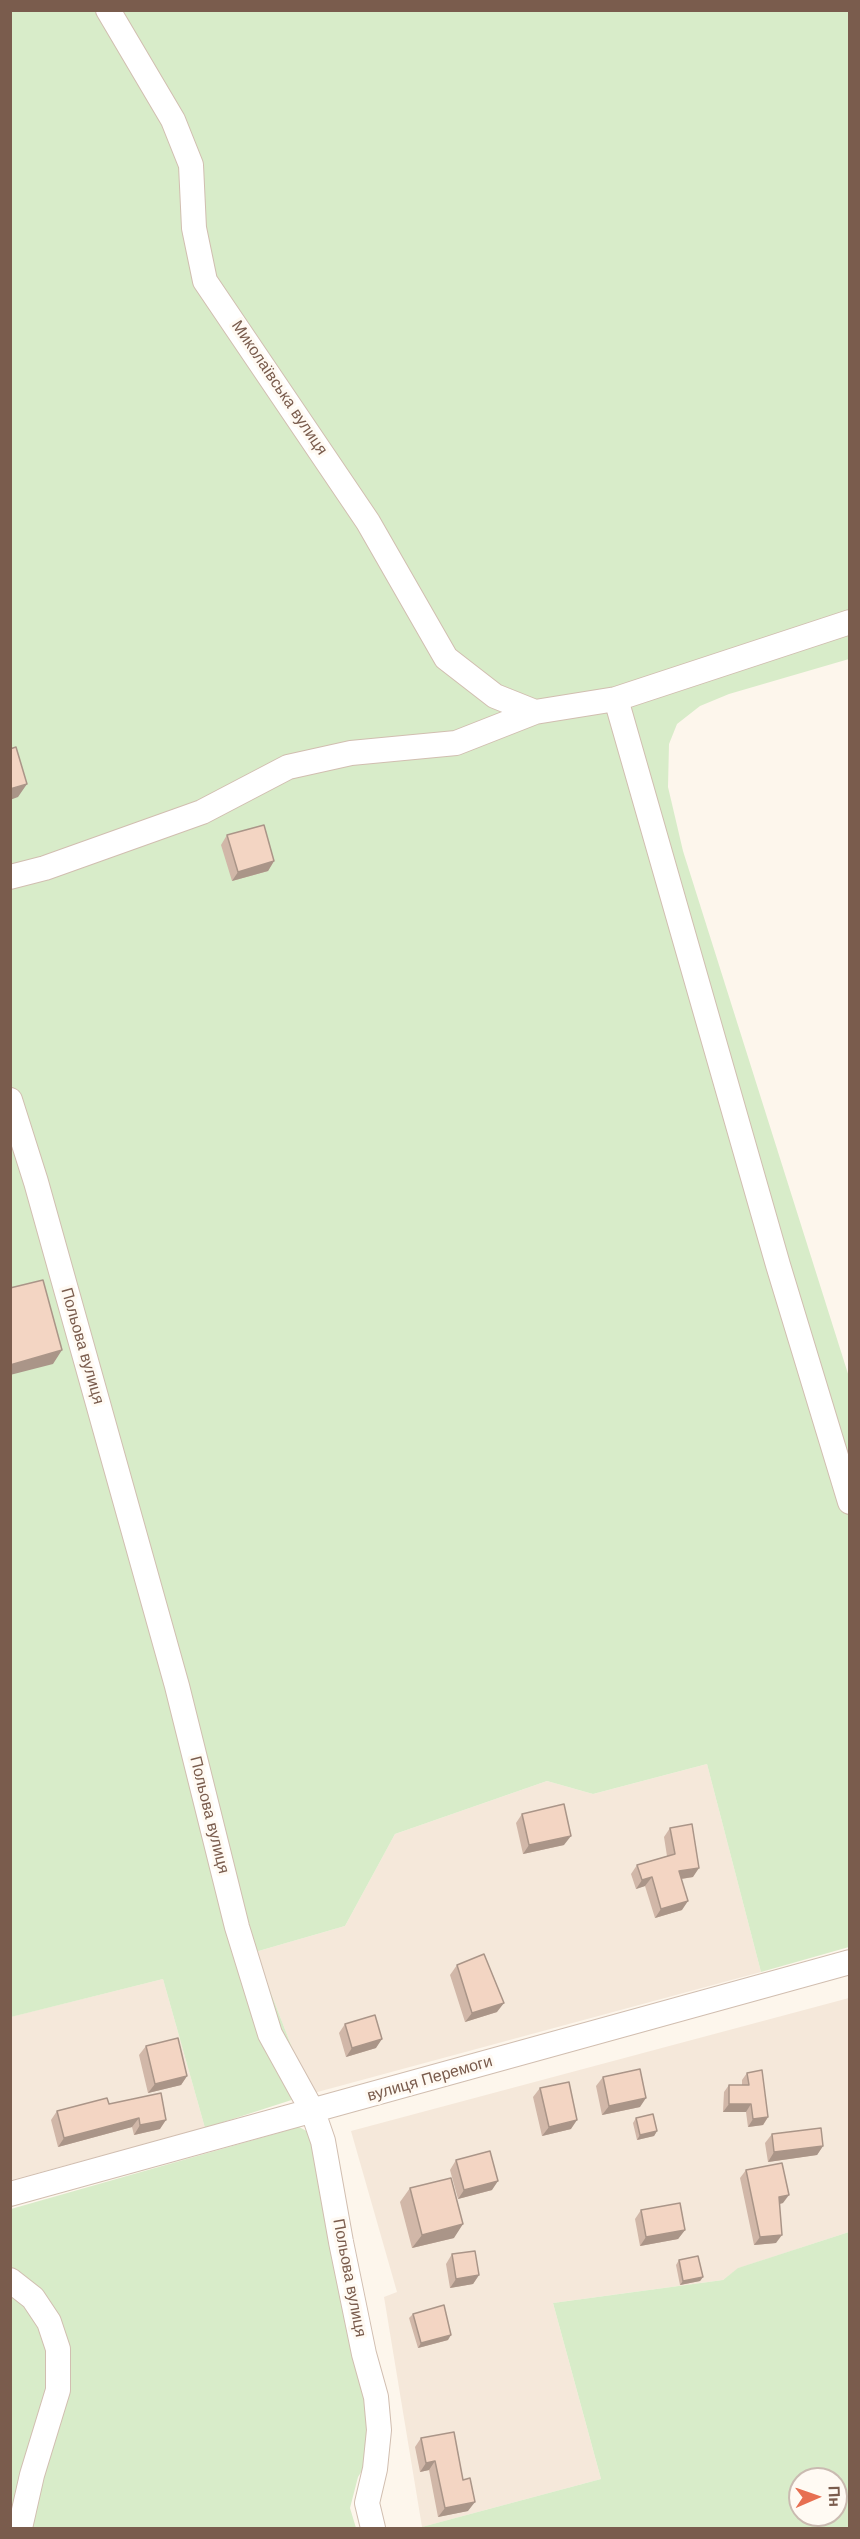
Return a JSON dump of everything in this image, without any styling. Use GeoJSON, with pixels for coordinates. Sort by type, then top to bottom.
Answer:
{"type":"FeatureCollection","features":[{"type":"Feature","properties":{"kind":"street","name":"Миколаївська вулиця"},"geometry":{"type":"LineString","coordinates":[[108,10],[173,120],[191,165],[194,228],[205,281],[368,522],[446,658],[495,696],[535,712]]}},
{"type":"Feature","properties":{"kind":"street"},"geometry":{"type":"LineString","coordinates":[[10,877],[45,868],[202,812],[288,767],[351,753],[456,743],[535,712],[616,699],[849,622]]}},
{"type":"Feature","properties":{"kind":"street"},"geometry":{"type":"LineString","coordinates":[[616,699],[778,1265],[849,1502]]}},
{"type":"Feature","properties":{"kind":"street","name":"Польова вулиця"},"geometry":{"type":"LineString","coordinates":[[10,1100],[39,1193],[174,1675],[240,1937],[270,2034],[313,2112],[323,2141],[364,2354],[376,2397],[379,2430],[375,2469],[367,2503],[373,2529]]}},
{"type":"Feature","properties":{"kind":"street","name":"вулиця Перемоги"},"geometry":{"type":"LineString","coordinates":[[10,2194],[849,1962]]}},
{"type":"Feature","properties":{"kind":"street"},"geometry":{"type":"LineString","coordinates":[[10,2280],[33,2298],[49,2322],[58,2349],[58,2390],[32,2475],[20,2529]]}},
{"type":"Feature","properties":{"kind":"shaded area"},"geometry":{"type":"Polygon","coordinates":[[[707,1764],[761,1972],[310,2094],[255,1952],[345,1926],[395,1834],[547,1781],[593,1794],[707,1764]]]}},
{"type":"Feature","properties":{"kind":"shaded area"},"geometry":{"type":"Polygon","coordinates":[[[163,1979],[205,2128],[11,2180],[10,2017],[163,1979]]]}},
{"type":"Feature","properties":{"kind":"shaded area"},"geometry":{"type":"Polygon","coordinates":[[[849,1998],[849,2232],[739,2268],[723,2280],[553,2303],[601,2479],[422,2527],[384,2297],[397,2292],[351,2131],[849,1998]]]}},
{"type":"Feature","properties":{"kind":"green space"},"geometry":{"type":"Polygon","coordinates":[[[10,11],[849,11],[849,659],[729,694],[700,706],[677,724],[669,744],[668,787],[683,851],[849,1377],[849,1947],[761,1972],[707,1764],[593,1794],[547,1781],[395,1834],[345,1926],[255,1952],[310,2094],[205,2128],[163,1979],[11,2017],[10,11]]]}},
{"type":"Feature","properties":{"kind":"green space"},"geometry":{"type":"Polygon","coordinates":[[[299,2127],[314,2135],[366,2389],[369,2460],[358,2477],[350,2508],[356,2528],[11,2528],[11,2209],[299,2127]]]}},
{"type":"Feature","properties":{"kind":"green space"},"geometry":{"type":"Polygon","coordinates":[[[849,2232],[849,2528],[418,2528],[601,2479],[553,2303],[723,2280],[738,2268],[849,2232]]]}},
{"type":"Feature","properties":{"kind":"building"},"geometry":{"type":"Polygon","coordinates":[[[16,747],[27,784],[10,789],[10,749],[16,747]]]}},
{"type":"Feature","properties":{"kind":"building"},"geometry":{"type":"Polygon","coordinates":[[[264,825],[274,861],[238,872],[227,835],[264,825]]]}},
{"type":"Feature","properties":{"kind":"building"},"geometry":{"type":"Polygon","coordinates":[[[43,1280],[62,1350],[10,1365],[10,1288],[43,1280]]]}},
{"type":"Feature","properties":{"kind":"building"},"geometry":{"type":"Polygon","coordinates":[[[564,1804],[571,1836],[529,1845],[522,1814],[564,1804]]]}},
{"type":"Feature","properties":{"kind":"building"},"geometry":{"type":"Polygon","coordinates":[[[692,1824],[699,1868],[679,1871],[688,1901],[661,1909],[652,1877],[642,1880],[637,1865],[675,1854],[670,1828],[692,1824]]]}},
{"type":"Feature","properties":{"kind":"building"},"geometry":{"type":"Polygon","coordinates":[[[484,1954],[504,2003],[472,2013],[457,1965],[484,1954]]]}},
{"type":"Feature","properties":{"kind":"building"},"geometry":{"type":"Polygon","coordinates":[[[375,2015],[382,2039],[352,2048],[345,2024],[375,2015]]]}},
{"type":"Feature","properties":{"kind":"building"},"geometry":{"type":"Polygon","coordinates":[[[178,2038],[187,2076],[155,2084],[146,2046],[178,2038]]]}},
{"type":"Feature","properties":{"kind":"building"},"geometry":{"type":"Polygon","coordinates":[[[640,2069],[646,2098],[609,2106],[603,2077],[640,2069]]]}},
{"type":"Feature","properties":{"kind":"building"},"geometry":{"type":"Polygon","coordinates":[[[762,2070],[768,2117],[753,2119],[751,2104],[729,2104],[729,2085],[749,2085],[747,2073],[762,2070]]]}},
{"type":"Feature","properties":{"kind":"building"},"geometry":{"type":"Polygon","coordinates":[[[569,2082],[577,2120],[549,2127],[540,2088],[569,2082]]]}},
{"type":"Feature","properties":{"kind":"building"},"geometry":{"type":"Polygon","coordinates":[[[161,2093],[166,2120],[140,2125],[139,2118],[64,2138],[57,2111],[107,2098],[109,2104],[161,2093]]]}},
{"type":"Feature","properties":{"kind":"building"},"geometry":{"type":"Polygon","coordinates":[[[653,2114],[657,2131],[640,2135],[636,2118],[653,2114]]]}},
{"type":"Feature","properties":{"kind":"building"},"geometry":{"type":"Polygon","coordinates":[[[821,2128],[823,2146],[774,2152],[772,2134],[821,2128]]]}},
{"type":"Feature","properties":{"kind":"building"},"geometry":{"type":"Polygon","coordinates":[[[490,2151],[498,2181],[464,2190],[456,2160],[490,2151]]]}},
{"type":"Feature","properties":{"kind":"building"},"geometry":{"type":"Polygon","coordinates":[[[782,2163],[789,2195],[779,2197],[782,2235],[760,2237],[746,2170],[782,2163]]]}},
{"type":"Feature","properties":{"kind":"building"},"geometry":{"type":"Polygon","coordinates":[[[451,2178],[463,2224],[422,2235],[410,2188],[451,2178]]]}},
{"type":"Feature","properties":{"kind":"building"},"geometry":{"type":"Polygon","coordinates":[[[680,2203],[685,2230],[646,2237],[641,2210],[680,2203]]]}},
{"type":"Feature","properties":{"kind":"building"},"geometry":{"type":"Polygon","coordinates":[[[475,2251],[479,2275],[456,2279],[452,2254],[475,2251]]]}},
{"type":"Feature","properties":{"kind":"building"},"geometry":{"type":"Polygon","coordinates":[[[698,2256],[703,2277],[683,2281],[679,2260],[698,2256]]]}},
{"type":"Feature","properties":{"kind":"building"},"geometry":{"type":"Polygon","coordinates":[[[444,2305],[451,2335],[421,2343],[413,2314],[444,2305]]]}},
{"type":"Feature","properties":{"kind":"building"},"geometry":{"type":"Polygon","coordinates":[[[454,2432],[463,2480],[470,2478],[475,2502],[445,2508],[435,2461],[426,2463],[421,2438],[454,2432]]]}}]}
